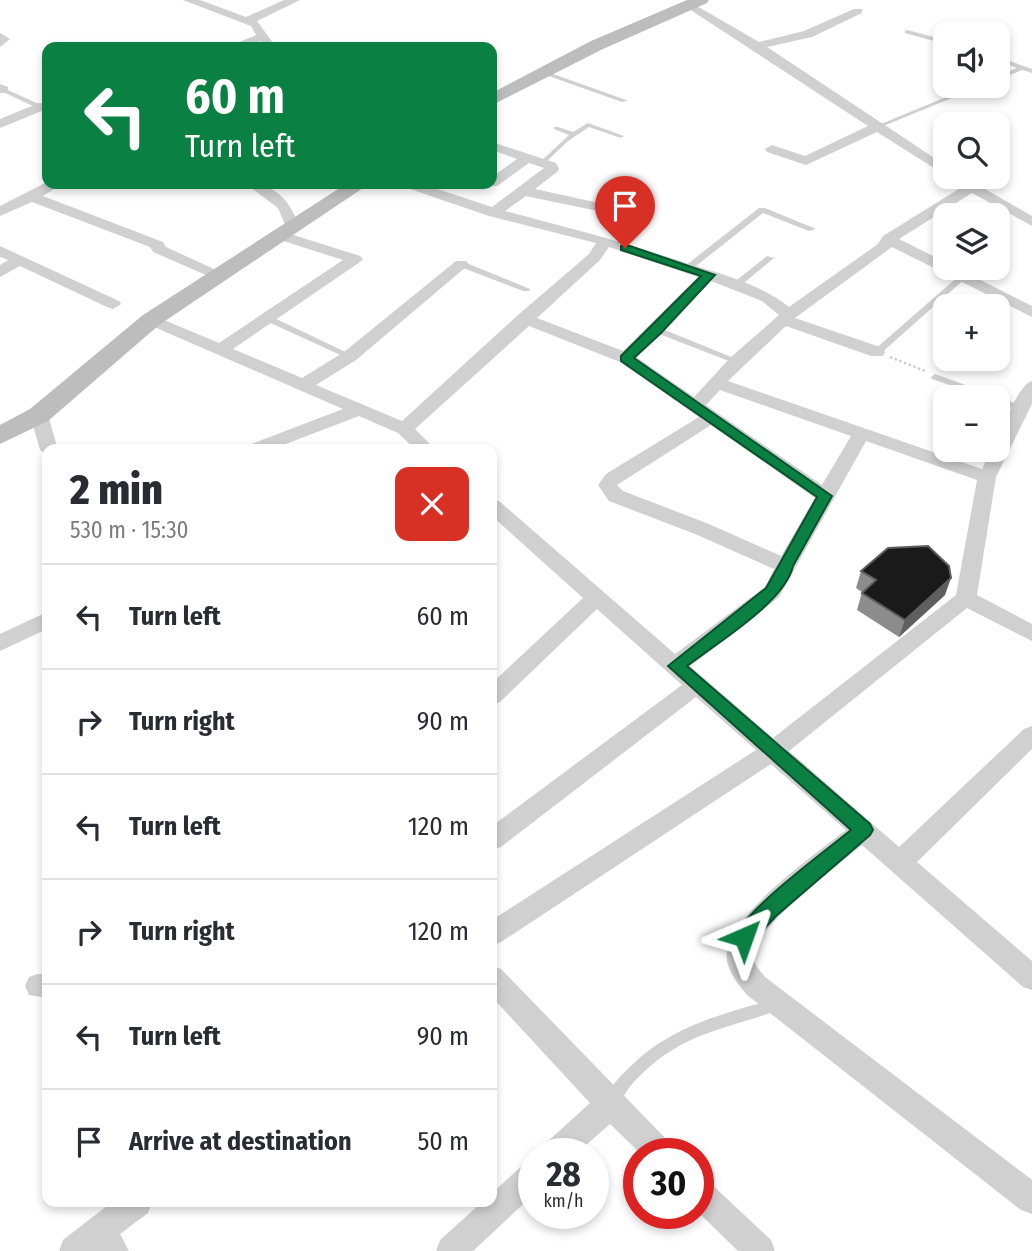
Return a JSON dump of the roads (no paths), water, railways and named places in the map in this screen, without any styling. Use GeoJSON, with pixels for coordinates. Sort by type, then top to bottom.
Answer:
{"type":"FeatureCollection","features":[{"type":"Feature","properties":{"kind":"main road"},"geometry":{"type":"LineString","coordinates":[[497,97],[597,45],[696,2]]}},
{"type":"Feature","properties":{"kind":"main road"},"geometry":{"type":"LineString","coordinates":[[0,436],[39,415],[151,320],[351,189]]}},
{"type":"Feature","properties":{"kind":"street"},"geometry":{"type":"LineString","coordinates":[[188,0],[222,14],[248,20],[255,24],[267,42]]}},
{"type":"Feature","properties":{"kind":"street"},"geometry":{"type":"LineString","coordinates":[[248,20],[294,0]]}},
{"type":"Feature","properties":{"kind":"street"},"geometry":{"type":"LineString","coordinates":[[696,2],[757,46],[933,163]]}},
{"type":"Feature","properties":{"kind":"street"},"geometry":{"type":"LineString","coordinates":[[757,46],[808,34],[858,11]]}},
{"type":"Feature","properties":{"kind":"street"},"geometry":{"type":"LineString","coordinates":[[0,37],[4,41],[0,43]]}},
{"type":"Feature","properties":{"kind":"street"},"geometry":{"type":"LineString","coordinates":[[0,124],[41,110]]}},
{"type":"Feature","properties":{"kind":"street"},"geometry":{"type":"LineString","coordinates":[[772,149],[806,160],[879,127]]}},
{"type":"Feature","properties":{"kind":"street"},"geometry":{"type":"LineString","coordinates":[[494,213],[552,169],[551,166],[497,148]]}},
{"type":"Feature","properties":{"kind":"street"},"geometry":{"type":"LineString","coordinates":[[497,179],[528,158]]}},
{"type":"Feature","properties":{"kind":"street"},"geometry":{"type":"LineString","coordinates":[[0,212],[45,189]]}},
{"type":"Feature","properties":{"kind":"street"},"geometry":{"type":"LineString","coordinates":[[220,350],[355,259],[285,231],[285,206],[260,189]]}},
{"type":"Feature","properties":{"kind":"street"},"geometry":{"type":"LineString","coordinates":[[425,189],[494,213],[605,241],[709,275],[768,298],[786,317],[877,352]]}},
{"type":"Feature","properties":{"kind":"street"},"geometry":{"type":"LineString","coordinates":[[465,201],[482,189]]}},
{"type":"Feature","properties":{"kind":"street"},"geometry":{"type":"LineString","coordinates":[[696,405],[737,361],[786,317],[885,246],[887,239],[969,189]]}},
{"type":"Feature","properties":{"kind":"street"},"geometry":{"type":"LineString","coordinates":[[973,189],[1032,222]]}},
{"type":"Feature","properties":{"kind":"street"},"geometry":{"type":"LineString","coordinates":[[523,191],[622,212]]}},
{"type":"Feature","properties":{"kind":"street"},"geometry":{"type":"LineString","coordinates":[[30,196],[158,245],[158,249],[219,275]]}},
{"type":"Feature","properties":{"kind":"street"},"geometry":{"type":"LineString","coordinates":[[887,239],[933,262]]}},
{"type":"Feature","properties":{"kind":"street"},"geometry":{"type":"LineString","coordinates":[[404,429],[524,318],[595,257],[605,241]]}},
{"type":"Feature","properties":{"kind":"street"},"geometry":{"type":"LineString","coordinates":[[0,251],[113,304]]}},
{"type":"Feature","properties":{"kind":"street"},"geometry":{"type":"LineString","coordinates":[[0,272],[19,260]]}},
{"type":"Feature","properties":{"kind":"street"},"geometry":{"type":"LineString","coordinates":[[303,386],[350,356],[461,264]]}},
{"type":"Feature","properties":{"kind":"street"},"geometry":{"type":"LineString","coordinates":[[626,358],[657,330],[709,275]]}},
{"type":"Feature","properties":{"kind":"street"},"geometry":{"type":"LineString","coordinates":[[969,280],[1032,312]]}},
{"type":"Feature","properties":{"kind":"street"},"geometry":{"type":"LineString","coordinates":[[524,318],[626,358],[825,496]]}},
{"type":"Feature","properties":{"kind":"street"},"geometry":{"type":"LineString","coordinates":[[151,320],[404,429],[420,444]]}},
{"type":"Feature","properties":{"kind":"street"},"geometry":{"type":"LineString","coordinates":[[716,383],[987,477]]}},
{"type":"Feature","properties":{"kind":"street"},"geometry":{"type":"LineString","coordinates":[[497,931],[774,750],[966,597],[987,477],[1032,386]]}},
{"type":"Feature","properties":{"kind":"street"},"geometry":{"type":"LineString","coordinates":[[268,444],[358,410]]}},
{"type":"Feature","properties":{"kind":"street"},"geometry":{"type":"LineString","coordinates":[[39,415],[47,444]]}},
{"type":"Feature","properties":{"kind":"street"},"geometry":{"type":"LineString","coordinates":[[712,417],[613,478],[607,485],[609,491],[785,566]]}},
{"type":"Feature","properties":{"kind":"street"},"geometry":{"type":"LineString","coordinates":[[676,666],[772,592],[861,434]]}},
{"type":"Feature","properties":{"kind":"street"},"geometry":{"type":"LineString","coordinates":[[497,510],[900,862],[1028,965]]}},
{"type":"Feature","properties":{"kind":"street"},"geometry":{"type":"LineString","coordinates":[[497,691],[597,597]]}},
{"type":"Feature","properties":{"kind":"street"},"geometry":{"type":"LineString","coordinates":[[966,597],[1032,633]]}},
{"type":"Feature","properties":{"kind":"street"},"geometry":{"type":"LineString","coordinates":[[0,643],[42,622]]}},
{"type":"Feature","properties":{"kind":"street"},"geometry":{"type":"LineString","coordinates":[[497,836],[698,684]]}},
{"type":"Feature","properties":{"kind":"street"},"geometry":{"type":"LineString","coordinates":[[900,862],[1032,735]]}},
{"type":"Feature","properties":{"kind":"street"},"geometry":{"type":"LineString","coordinates":[[863,830],[769,910],[744,937],[740,953],[743,969],[756,986],[1032,1199]]}},
{"type":"Feature","properties":{"kind":"street"},"geometry":{"type":"LineString","coordinates":[[497,983],[645,1138]]}},
{"type":"Feature","properties":{"kind":"street"},"geometry":{"type":"LineString","coordinates":[[573,1138],[610,1104]]}},
{"type":"Feature","properties":{"kind":"street"},"geometry":{"type":"LineString","coordinates":[[451,1251],[518,1189]]}},
{"type":"Feature","properties":{"kind":"street"},"geometry":{"type":"LineString","coordinates":[[714,1206],[760,1251]]}},
{"type":"Feature","properties":{"kind":"street"},"geometry":{"type":"LineString","coordinates":[[74,1251],[106,1241],[132,1207]]}},
{"type":"Feature","properties":{"kind":"lane"},"geometry":{"type":"LineString","coordinates":[[907,32],[933,40]]}},
{"type":"Feature","properties":{"kind":"lane"},"geometry":{"type":"LineString","coordinates":[[1010,64],[1032,71]]}},
{"type":"Feature","properties":{"kind":"lane"},"geometry":{"type":"LineString","coordinates":[[1010,73],[1021,68]]}},
{"type":"Feature","properties":{"kind":"lane"},"geometry":{"type":"LineString","coordinates":[[542,72],[624,101]]}},
{"type":"Feature","properties":{"kind":"lane"},"geometry":{"type":"LineString","coordinates":[[2,89],[41,110]]}},
{"type":"Feature","properties":{"kind":"lane"},"geometry":{"type":"LineString","coordinates":[[879,127],[949,98]]}},
{"type":"Feature","properties":{"kind":"lane"},"geometry":{"type":"LineString","coordinates":[[542,163],[588,125],[621,136]]}},
{"type":"Feature","properties":{"kind":"lane"},"geometry":{"type":"LineString","coordinates":[[556,128],[574,135]]}},
{"type":"Feature","properties":{"kind":"lane"},"geometry":{"type":"LineString","coordinates":[[688,268],[762,210],[812,229]]}},
{"type":"Feature","properties":{"kind":"lane"},"geometry":{"type":"LineString","coordinates":[[736,285],[770,258]]}},
{"type":"Feature","properties":{"kind":"lane"},"geometry":{"type":"LineString","coordinates":[[461,264],[526,289]]}},
{"type":"Feature","properties":{"kind":"lane"},"geometry":{"type":"LineString","coordinates":[[877,352],[960,280]]}},
{"type":"Feature","properties":{"kind":"lane"},"geometry":{"type":"LineString","coordinates":[[267,318],[350,356]]}},
{"type":"Feature","properties":{"kind":"lane"},"geometry":{"type":"LineString","coordinates":[[657,330],[737,361]]}},
{"type":"Feature","properties":{"kind":"lane"},"geometry":{"type":"LineString","coordinates":[[935,377],[957,385]]}},
{"type":"Feature","properties":{"kind":"lane"},"geometry":{"type":"LineString","coordinates":[[1010,404],[1020,408]]}},
{"type":"Feature","properties":{"kind":"lane"},"geometry":{"type":"LineString","coordinates":[[610,1104],[623,1083],[646,1060],[673,1041],[705,1024],[779,1004]]}}]}
